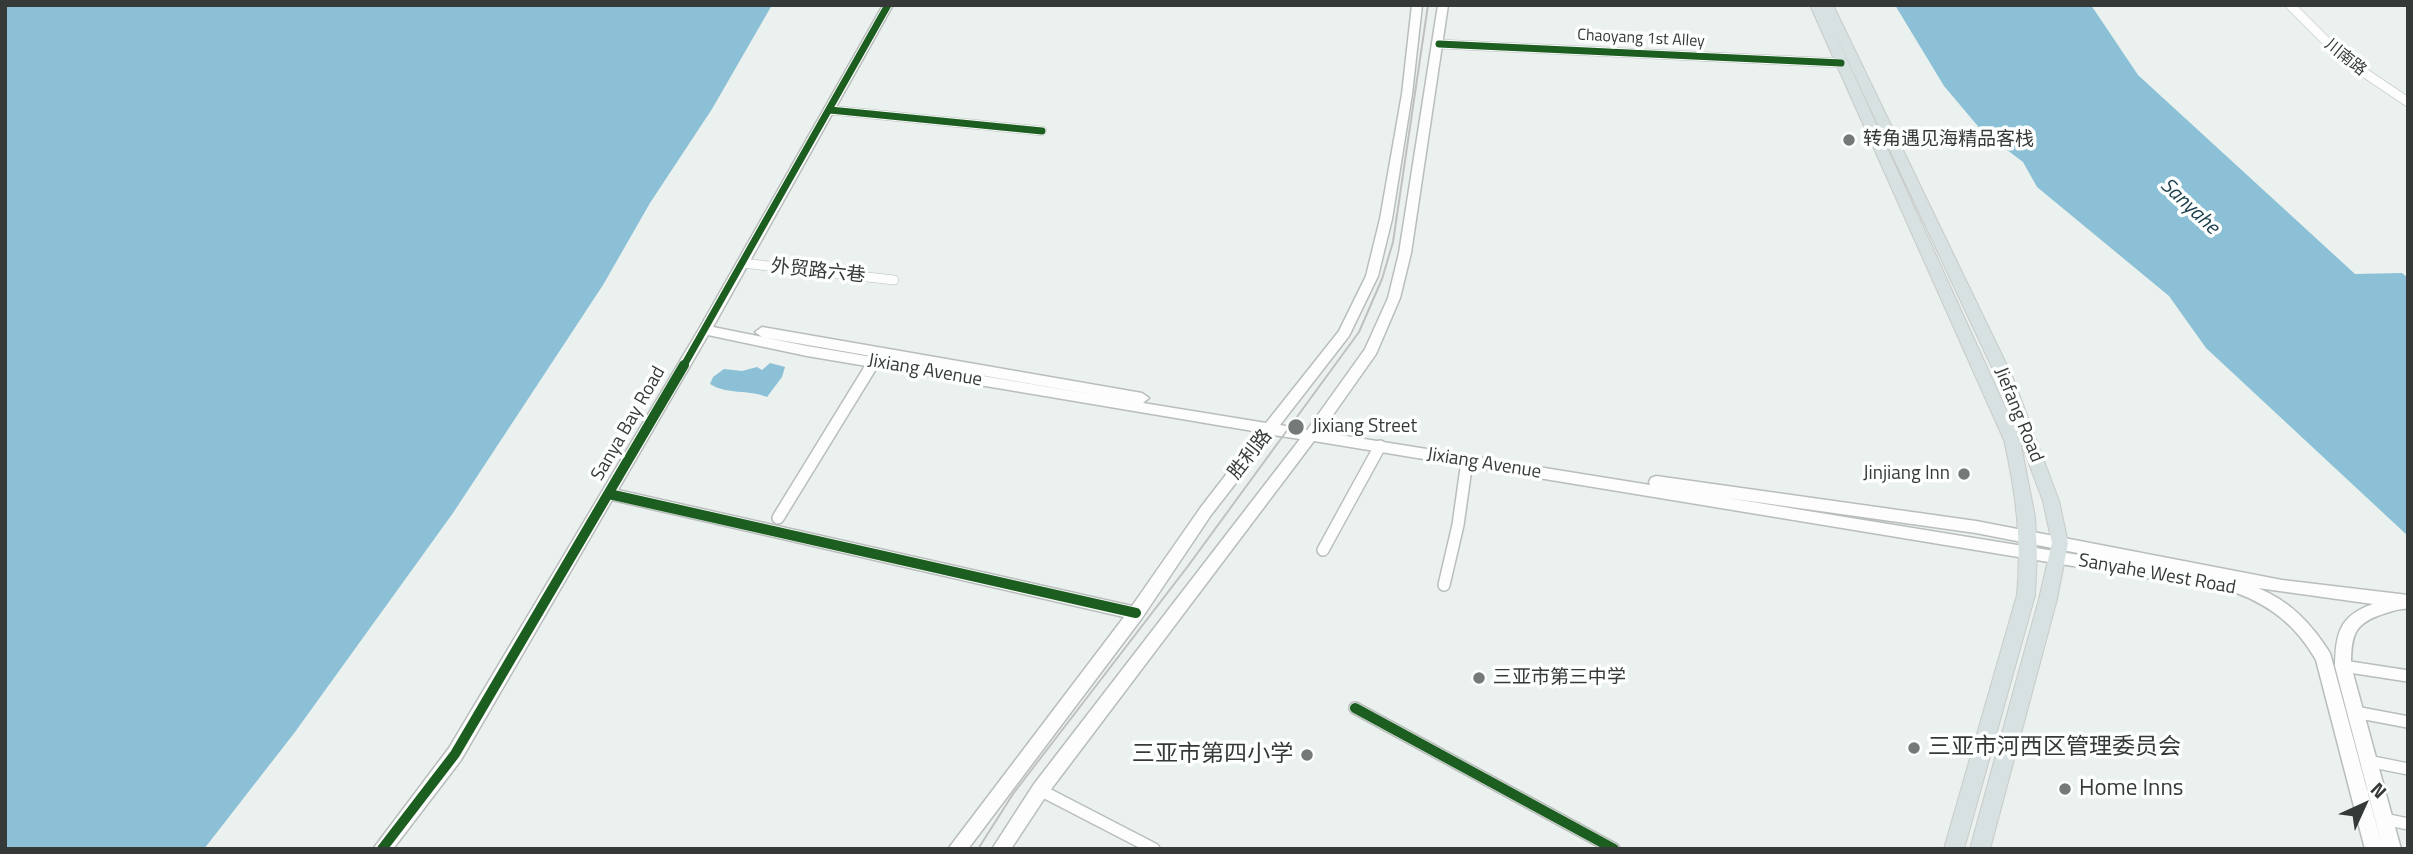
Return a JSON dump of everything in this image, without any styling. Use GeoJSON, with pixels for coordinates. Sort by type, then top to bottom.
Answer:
{"type":"FeatureCollection","features":[{"type":"Feature","properties":{"kind":"main road","name":"Sanya Bay Road"},"geometry":{"type":"LineString","coordinates":[[382,849],[455,754],[707,326],[888,5]]}},
{"type":"Feature","properties":{"kind":"main road","name":"胜利路"},"geometry":{"type":"LineString","coordinates":[[957,849],[1136,613],[1206,512],[1344,333],[1372,276],[1387,219],[1417,5]]}},
{"type":"Feature","properties":{"kind":"main road","name":"胜利路"},"geometry":{"type":"LineString","coordinates":[[1001,849],[1040,790],[1366,359],[1394,298],[1405,253],[1443,5]]}},
{"type":"Feature","properties":{"kind":"main road","name":"Jiefang Road"},"geometry":{"type":"LineString","coordinates":[[1816,5],[2012,440],[2027,503],[2031,545],[2025,595],[1954,849]]}},
{"type":"Feature","properties":{"kind":"main road","name":"Jiefang Road"},"geometry":{"type":"LineString","coordinates":[[1827,5],[2005,378],[2051,501],[2058,550],[1980,849]]}},
{"type":"Feature","properties":{"kind":"main road","name":"Jixiang Avenue"},"geometry":{"type":"LineString","coordinates":[[707,326],[1275,425]]}},
{"type":"Feature","properties":{"kind":"main road","name":"Jixiang Avenue"},"geometry":{"type":"LineString","coordinates":[[707,326],[874,362],[2058,550]]}},
{"type":"Feature","properties":{"kind":"main road","name":"Jixiang Avenue"},"geometry":{"type":"LineString","coordinates":[[1314,431],[1467,461],[2031,545]]}},
{"type":"Feature","properties":{"kind":"main road"},"geometry":{"type":"LineString","coordinates":[[609,494],[1136,613]]}},
{"type":"Feature","properties":{"kind":"main road","name":"Sanyahe West Road"},"geometry":{"type":"LineString","coordinates":[[2058,550],[2281,586],[2405,602]]}},
{"type":"Feature","properties":{"kind":"main road","name":"Sanyahe West Road"},"geometry":{"type":"LineString","coordinates":[[2058,550],[2238,587],[2289,611],[2308,630],[2324,658],[2374,849]]}},
{"type":"Feature","properties":{"kind":"main road"},"geometry":{"type":"LineString","coordinates":[[2392,849],[2343,666],[2343,636],[2349,624],[2378,608],[2405,602]]}},
{"type":"Feature","properties":{"kind":"street","name":"川南路"},"geometry":{"type":"LineString","coordinates":[[2290,5],[2333,50],[2366,76],[2408,102]]}},
{"type":"Feature","properties":{"kind":"street","name":"Chaoyang 1st Alley"},"geometry":{"type":"LineString","coordinates":[[1438,44],[1841,63]]}},
{"type":"Feature","properties":{"kind":"street"},"geometry":{"type":"LineString","coordinates":[[830,110],[1042,131]]}},
{"type":"Feature","properties":{"kind":"street","name":"外贸路六巷"},"geometry":{"type":"LineString","coordinates":[[742,263],[894,280]]}},
{"type":"Feature","properties":{"kind":"street"},"geometry":{"type":"LineString","coordinates":[[778,518],[874,362]]}},
{"type":"Feature","properties":{"kind":"street"},"geometry":{"type":"LineString","coordinates":[[1323,550],[1380,446]]}},
{"type":"Feature","properties":{"kind":"street"},"geometry":{"type":"LineString","coordinates":[[1444,585],[1458,526],[1467,461]]}},
{"type":"Feature","properties":{"kind":"street"},"geometry":{"type":"LineString","coordinates":[[2343,666],[2408,676]]}},
{"type":"Feature","properties":{"kind":"street"},"geometry":{"type":"LineString","coordinates":[[1355,708],[1614,849]]}},
{"type":"Feature","properties":{"kind":"street"},"geometry":{"type":"LineString","coordinates":[[2355,712],[2408,722]]}},
{"type":"Feature","properties":{"kind":"street"},"geometry":{"type":"LineString","coordinates":[[2368,761],[2408,769]]}},
{"type":"Feature","properties":{"kind":"street"},"geometry":{"type":"LineString","coordinates":[[1040,790],[1154,849]]}},
{"type":"Feature","properties":{"kind":"street"},"geometry":{"type":"LineString","coordinates":[[2384,819],[2408,824]]}},
{"type":"Feature","properties":{"kind":"water"},"geometry":{"type":"Polygon","coordinates":[[[5,5],[772,5],[712,109],[650,203],[603,285],[453,513],[295,732],[204,849],[5,849],[5,5]]]}},
{"type":"Feature","properties":{"kind":"water","name":"Sanyahe"},"geometry":{"type":"Polygon","coordinates":[[[1895,5],[2091,5],[2138,75],[2355,274],[2402,273],[2408,278],[2408,536],[2206,348],[2169,296],[2037,187],[2023,162],[1982,131],[1944,86],[1895,5]]]}},
{"type":"Feature","properties":{"kind":"water"},"geometry":{"type":"Polygon","coordinates":[[[770,363],[785,367],[782,377],[767,397],[723,390],[710,384],[713,377],[724,369],[742,371],[757,367],[762,370],[770,363]]]}},
{"type":"Feature","properties":{"kind":"tram line"},"geometry":{"type":"LineString","coordinates":[[978,849],[1013,794],[1188,566],[1359,332],[1382,279],[1393,242],[1428,5]]}},
{"type":"Feature","properties":{"kind":"cycle path"},"geometry":{"type":"LineString","coordinates":[[382,849],[455,754],[705,330],[888,5]]}},
{"type":"Feature","properties":{"kind":"cycle path"},"geometry":{"type":"LineString","coordinates":[[1439,44],[1841,63]]}},
{"type":"Feature","properties":{"kind":"cycle path"},"geometry":{"type":"LineString","coordinates":[[830,110],[1042,131]]}},
{"type":"Feature","properties":{"kind":"cycle path"},"geometry":{"type":"LineString","coordinates":[[609,494],[1136,613]]}},
{"type":"Feature","properties":{"kind":"cycle path"},"geometry":{"type":"LineString","coordinates":[[1355,708],[1614,849]]}},
{"type":"Feature","properties":{"kind":"place","name":"转角遇见海精品客栈"},"geometry":{"type":"Point","coordinates":[1849,140]}},
{"type":"Feature","properties":{"kind":"place","name":"Jixiang Street"},"geometry":{"type":"Point","coordinates":[1296,427]}},
{"type":"Feature","properties":{"kind":"place","name":"Jinjiang Inn"},"geometry":{"type":"Point","coordinates":[1964,474]}},
{"type":"Feature","properties":{"kind":"place","name":"三亚市第三中学"},"geometry":{"type":"Point","coordinates":[1479,678]}},
{"type":"Feature","properties":{"kind":"place","name":"三亚市河西区管理委员会"},"geometry":{"type":"Point","coordinates":[1914,748]}},
{"type":"Feature","properties":{"kind":"place","name":"三亚市第四小学"},"geometry":{"type":"Point","coordinates":[1307,755]}},
{"type":"Feature","properties":{"kind":"place","name":"Home Inns"},"geometry":{"type":"Point","coordinates":[2065,789]}}]}
